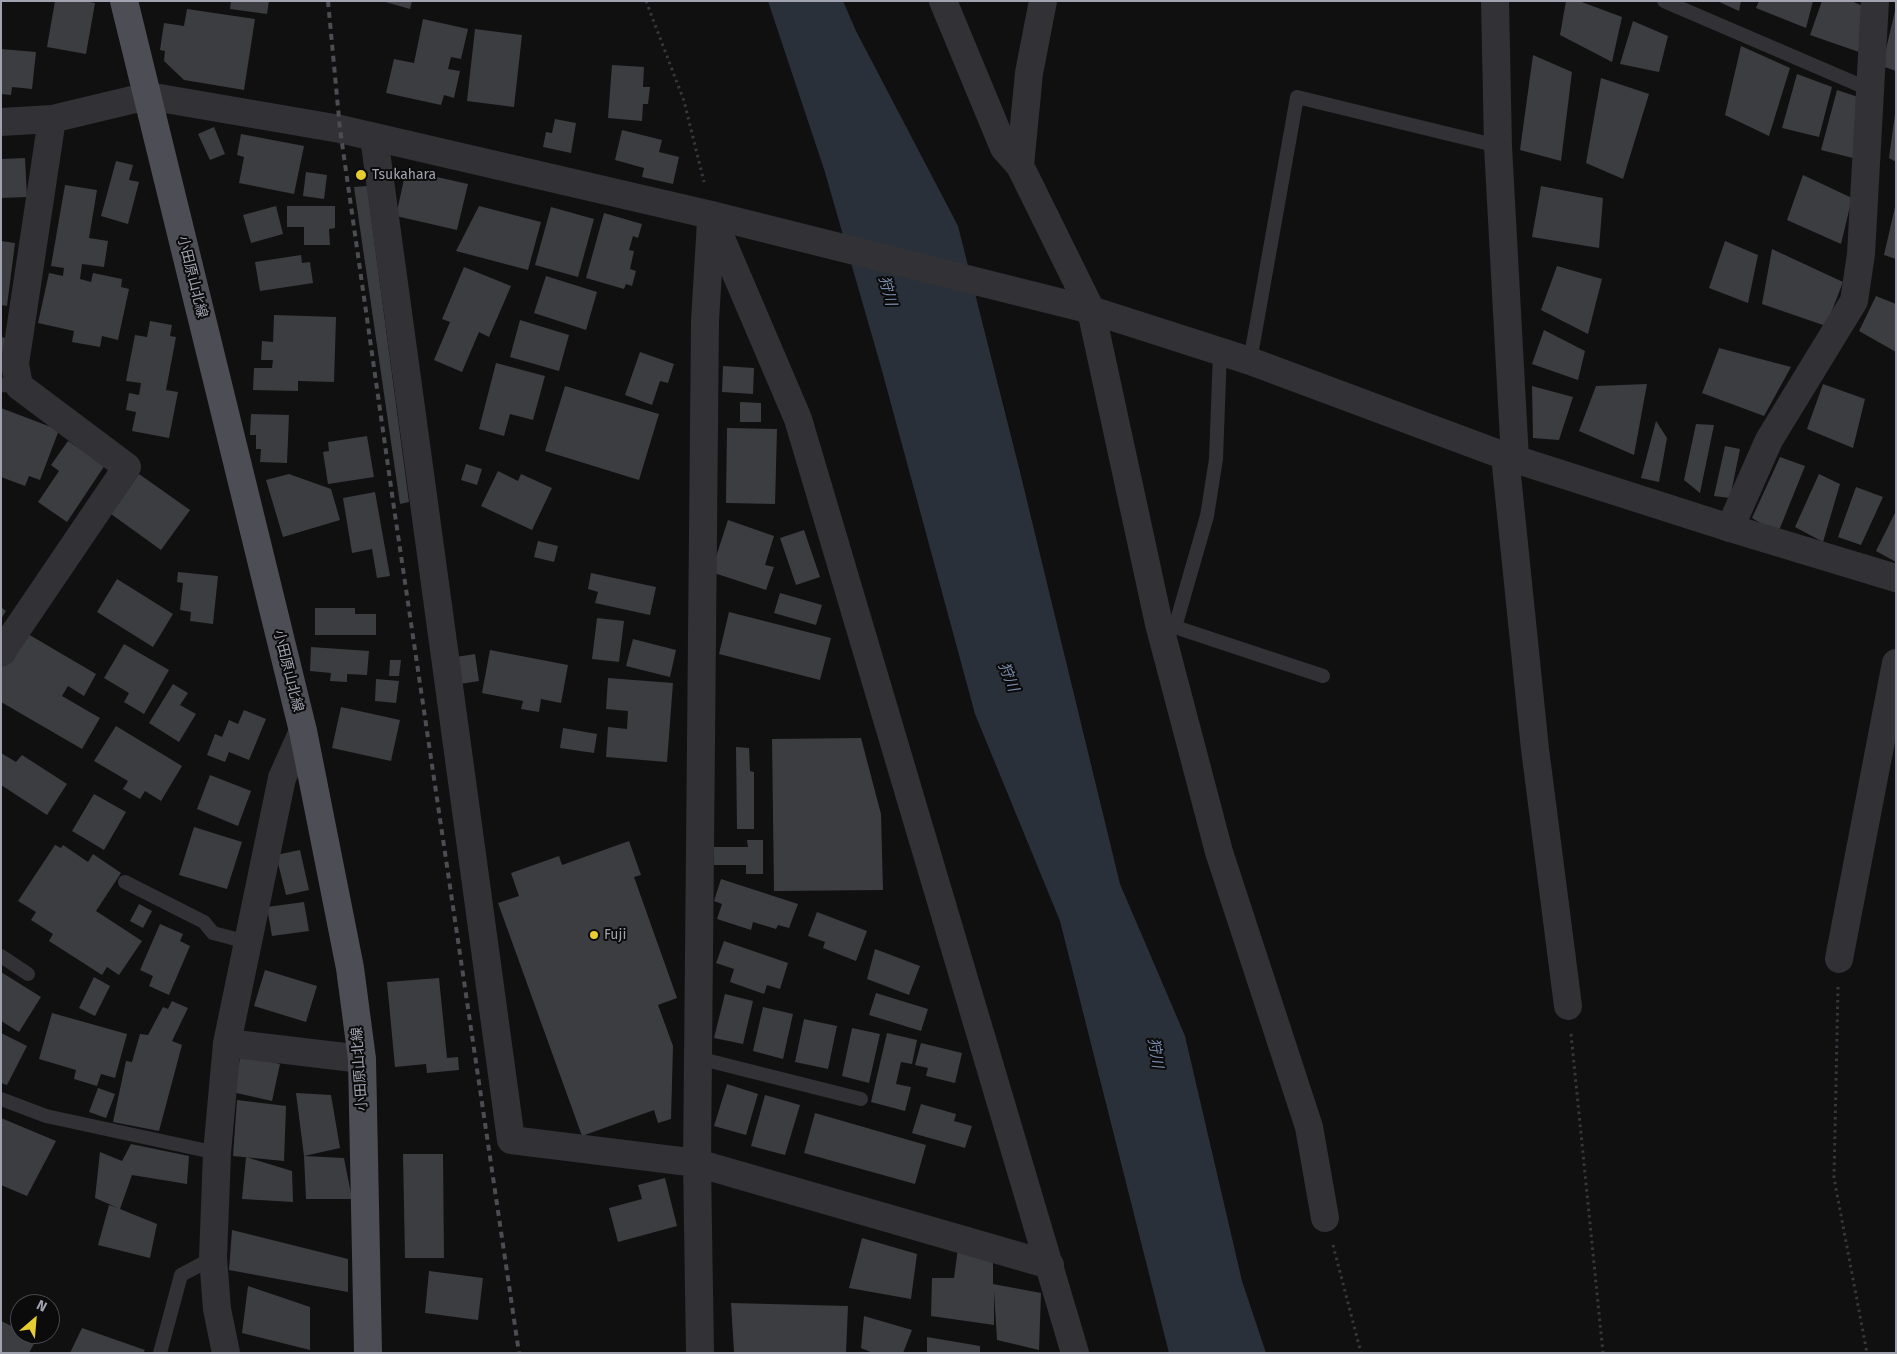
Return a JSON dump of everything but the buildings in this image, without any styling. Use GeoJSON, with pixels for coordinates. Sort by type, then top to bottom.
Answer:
{"type":"FeatureCollection","features":[{"type":"Feature","properties":{"kind":"main road","name":"小田原山北線"},"geometry":{"type":"LineString","coordinates":[[124,1],[303,731],[350,968],[362,1059],[368,1353]]}},
{"type":"Feature","properties":{"kind":"street"},"geometry":{"type":"LineString","coordinates":[[943,1],[1004,148],[1020,166],[1091,310],[1219,852],[1309,1127],[1325,1218]]}},
{"type":"Feature","properties":{"kind":"street"},"geometry":{"type":"LineString","coordinates":[[1020,166],[1029,73],[1043,1]]}},
{"type":"Feature","properties":{"kind":"street"},"geometry":{"type":"LineString","coordinates":[[1495,1],[1498,146],[1510,457],[1535,749],[1568,1006]]}},
{"type":"Feature","properties":{"kind":"street"},"geometry":{"type":"LineString","coordinates":[[1730,528],[1769,440],[1854,301],[1861,254],[1875,1]]}},
{"type":"Feature","properties":{"kind":"street"},"geometry":{"type":"LineString","coordinates":[[1,122],[52,119],[148,96],[340,129],[711,215],[1091,310],[1250,361],[1510,457],[1730,528],[1896,578]]}},
{"type":"Feature","properties":{"kind":"street"},"geometry":{"type":"LineString","coordinates":[[1,653],[127,466],[10,385],[52,119]]}},
{"type":"Feature","properties":{"kind":"street"},"geometry":{"type":"LineString","coordinates":[[374,137],[511,1140],[697,1162],[1050,1265]]}},
{"type":"Feature","properties":{"kind":"street"},"geometry":{"type":"LineString","coordinates":[[700,1353],[697,1162],[705,321],[711,215]]}},
{"type":"Feature","properties":{"kind":"street"},"geometry":{"type":"LineString","coordinates":[[711,215],[798,419],[1075,1353]]}},
{"type":"Feature","properties":{"kind":"street"},"geometry":{"type":"LineString","coordinates":[[1838,959],[1896,663]]}},
{"type":"Feature","properties":{"kind":"street"},"geometry":{"type":"LineString","coordinates":[[226,1353],[217,1309],[213,1258],[217,1153],[228,1043],[247,942],[282,778],[303,731]]}},
{"type":"Feature","properties":{"kind":"street"},"geometry":{"type":"LineString","coordinates":[[228,1043],[362,1059]]}},
{"type":"Feature","properties":{"kind":"lane"},"geometry":{"type":"LineString","coordinates":[[1664,1],[1871,90]]}},
{"type":"Feature","properties":{"kind":"lane"},"geometry":{"type":"LineString","coordinates":[[1250,361],[1297,98],[1498,146]]}},
{"type":"Feature","properties":{"kind":"lane"},"geometry":{"type":"LineString","coordinates":[[1220,351],[1216,459],[1207,516],[1167,626],[1324,676]]}},
{"type":"Feature","properties":{"kind":"lane"},"geometry":{"type":"LineString","coordinates":[[125,882],[204,922],[213,933],[247,942]]}},
{"type":"Feature","properties":{"kind":"lane"},"geometry":{"type":"LineString","coordinates":[[1,956],[28,974]]}},
{"type":"Feature","properties":{"kind":"lane"},"geometry":{"type":"LineString","coordinates":[[698,1058],[861,1099]]}},
{"type":"Feature","properties":{"kind":"lane"},"geometry":{"type":"LineString","coordinates":[[1,1098],[46,1116],[217,1153]]}},
{"type":"Feature","properties":{"kind":"lane"},"geometry":{"type":"LineString","coordinates":[[160,1353],[181,1275],[213,1258]]}},
{"type":"Feature","properties":{"kind":"path"},"geometry":{"type":"LineString","coordinates":[[646,1],[684,102],[711,215]]}},
{"type":"Feature","properties":{"kind":"path"},"geometry":{"type":"LineString","coordinates":[[1838,959],[1834,1178],[1867,1353]]}},
{"type":"Feature","properties":{"kind":"path"},"geometry":{"type":"LineString","coordinates":[[1568,1006],[1603,1353]]}},
{"type":"Feature","properties":{"kind":"path"},"geometry":{"type":"LineString","coordinates":[[1325,1218],[1361,1353]]}},
{"type":"Feature","properties":{"kind":"water","name":"狩川"},"geometry":{"type":"Polygon","coordinates":[[[768,1],[843,1],[856,31],[958,226],[1120,884],[1185,1036],[1242,1281],[1266,1353],[1169,1353],[1060,921],[975,714],[881,367],[824,169],[768,1]]]}},
{"type":"Feature","properties":{"kind":"railway"},"geometry":{"type":"LineString","coordinates":[[328,1],[340,129],[519,1353]]}},
{"type":"Feature","properties":{"kind":"place","name":"Tsukahara"},"geometry":{"type":"Point","coordinates":[361,175]}},
{"type":"Feature","properties":{"kind":"place","name":"Fuji"},"geometry":{"type":"Point","coordinates":[594,935]}}]}
